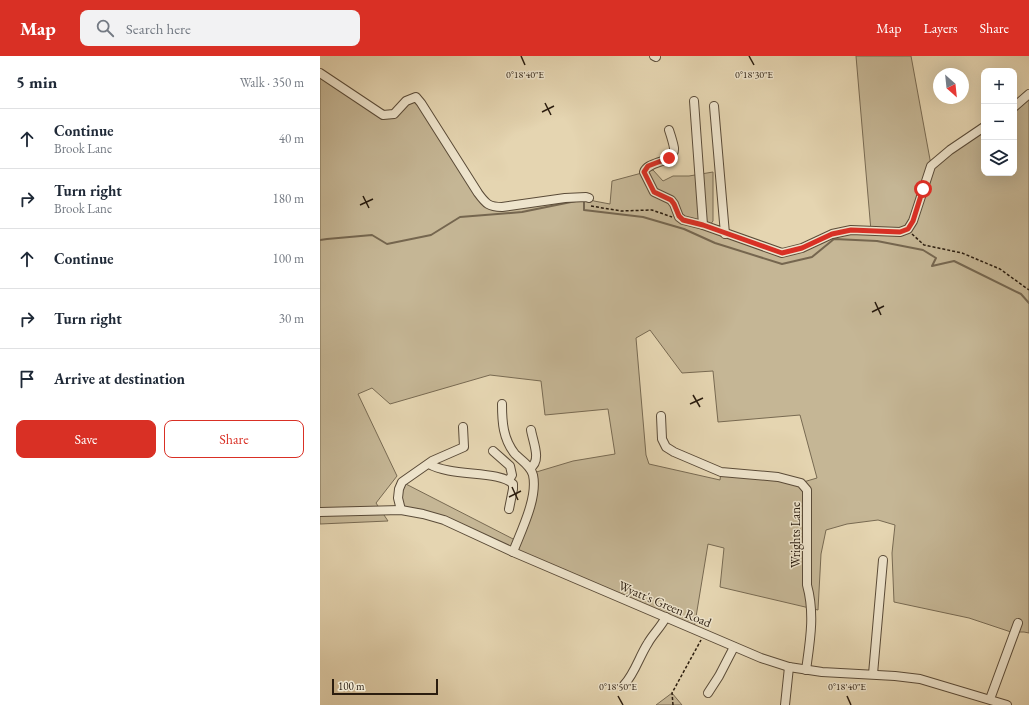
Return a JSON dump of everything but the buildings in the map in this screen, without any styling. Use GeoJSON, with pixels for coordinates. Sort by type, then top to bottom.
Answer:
{"type":"FeatureCollection","features":[{"type":"Feature","properties":{"kind":"street"},"geometry":{"type":"LineString","coordinates":[[320,73],[383,115],[394,114],[406,101],[416,97],[421,102],[478,193],[485,202],[493,207],[565,198],[589,198]]}},
{"type":"Feature","properties":{"kind":"street"},"geometry":{"type":"LineString","coordinates":[[1016,104],[1029,94]]}},
{"type":"Feature","properties":{"kind":"street"},"geometry":{"type":"LineString","coordinates":[[694,101],[703,225]]}},
{"type":"Feature","properties":{"kind":"street"},"geometry":{"type":"LineString","coordinates":[[714,106],[719,179],[725,234]]}},
{"type":"Feature","properties":{"kind":"street"},"geometry":{"type":"LineString","coordinates":[[669,130],[674,149],[672,155],[669,158],[648,166],[644,172],[654,192],[671,200],[679,216],[683,220],[703,225],[782,253],[802,248],[832,234],[851,230],[900,232],[908,229],[913,221],[931,166],[950,150],[981,129]]}},
{"type":"Feature","properties":{"kind":"street"},"geometry":{"type":"LineString","coordinates":[[502,404],[503,430],[512,449],[530,468],[533,473],[534,481],[532,498],[513,552]]}},
{"type":"Feature","properties":{"kind":"street","name":"Wrights Lane"},"geometry":{"type":"LineString","coordinates":[[661,416],[662,439],[666,446],[674,452],[721,472],[778,477],[801,483],[807,490],[807,585],[810,595],[812,619],[806,670]]}},
{"type":"Feature","properties":{"kind":"street"},"geometry":{"type":"LineString","coordinates":[[402,510],[398,498],[399,489],[402,482],[432,461],[464,447],[463,427]]}},
{"type":"Feature","properties":{"kind":"street"},"geometry":{"type":"LineString","coordinates":[[530,468],[535,465],[537,460],[531,430]]}},
{"type":"Feature","properties":{"kind":"street"},"geometry":{"type":"LineString","coordinates":[[493,451],[510,466],[512,475],[509,480]]}},
{"type":"Feature","properties":{"kind":"street"},"geometry":{"type":"LineString","coordinates":[[429,464],[449,472],[484,475],[509,480],[513,484],[509,508]]}},
{"type":"Feature","properties":{"kind":"street","name":"Wyatt's Green Road"},"geometry":{"type":"LineString","coordinates":[[320,512],[402,510],[423,514],[444,520],[513,552],[761,658],[789,667],[806,670],[873,674],[920,679],[1007,705]]}},
{"type":"Feature","properties":{"kind":"street"},"geometry":{"type":"LineString","coordinates":[[873,674],[883,560]]}},
{"type":"Feature","properties":{"kind":"street"},"geometry":{"type":"LineString","coordinates":[[624,685],[632,677],[634,668],[648,642],[661,626],[666,617]]}},
{"type":"Feature","properties":{"kind":"street"},"geometry":{"type":"LineString","coordinates":[[990,699],[1018,623]]}},
{"type":"Feature","properties":{"kind":"street"},"geometry":{"type":"LineString","coordinates":[[708,693],[719,676],[734,647]]}},
{"type":"Feature","properties":{"kind":"street"},"geometry":{"type":"LineString","coordinates":[[785,705],[789,667]]}},
{"type":"Feature","properties":{"kind":"path"},"geometry":{"type":"LineString","coordinates":[[589,198],[589,206],[621,211],[652,210],[683,220]]}},
{"type":"Feature","properties":{"kind":"path"},"geometry":{"type":"LineString","coordinates":[[908,229],[924,245],[962,253],[1000,269],[1029,290]]}},
{"type":"Feature","properties":{"kind":"path"},"geometry":{"type":"LineString","coordinates":[[673,705],[672,693],[703,633]]}},
{"type":"Feature","properties":{"kind":"shaded area"},"geometry":{"type":"Polygon","coordinates":[[[856,56],[911,56],[931,165],[981,129],[981,176],[1017,176],[1017,104],[1029,94],[1029,633],[1011,632],[969,618],[894,602],[892,553],[895,525],[878,520],[847,524],[826,530],[821,554],[818,610],[720,587],[724,548],[708,544],[694,629],[444,520],[401,510],[402,482],[517,541],[533,498],[533,473],[573,461],[615,454],[608,409],[545,415],[541,381],[490,375],[390,404],[372,388],[358,394],[397,476],[376,503],[388,521],[320,524],[320,73],[383,115],[416,97],[493,207],[589,198],[594,201],[610,204],[612,181],[653,170],[663,181],[673,176],[689,176],[713,172],[713,221],[710,225],[724,226],[725,234],[782,253],[832,234],[871,231],[856,56]],[[650,330],[636,338],[646,455],[649,464],[720,480],[721,472],[800,483],[817,478],[800,415],[718,422],[713,371],[682,373],[650,330]]]}},
{"type":"Feature","properties":{"kind":"shaded area"},"geometry":{"type":"Polygon","coordinates":[[[672,693],[682,705],[656,705],[672,693]]]}},
{"type":"Feature","properties":{"kind":"waterway"},"geometry":{"type":"LineString","coordinates":[[584,200],[584,210],[643,217],[684,229],[715,243],[782,264],[812,257],[834,239],[877,241],[923,250],[936,258],[932,266],[954,261],[1021,294],[1029,303]]}},
{"type":"Feature","properties":{"kind":"waterway"},"geometry":{"type":"LineString","coordinates":[[320,240],[372,235],[387,244],[431,235],[460,217],[522,212],[576,201]]}},
{"type":"Feature","properties":{"kind":"route"},"geometry":{"type":"LineString","coordinates":[[669,158],[648,166],[644,172],[652,190],[656,194],[671,200],[679,216],[683,220],[703,225],[782,253],[802,248],[832,234],[851,230],[900,232],[908,229],[913,221],[923,189]]}}]}
